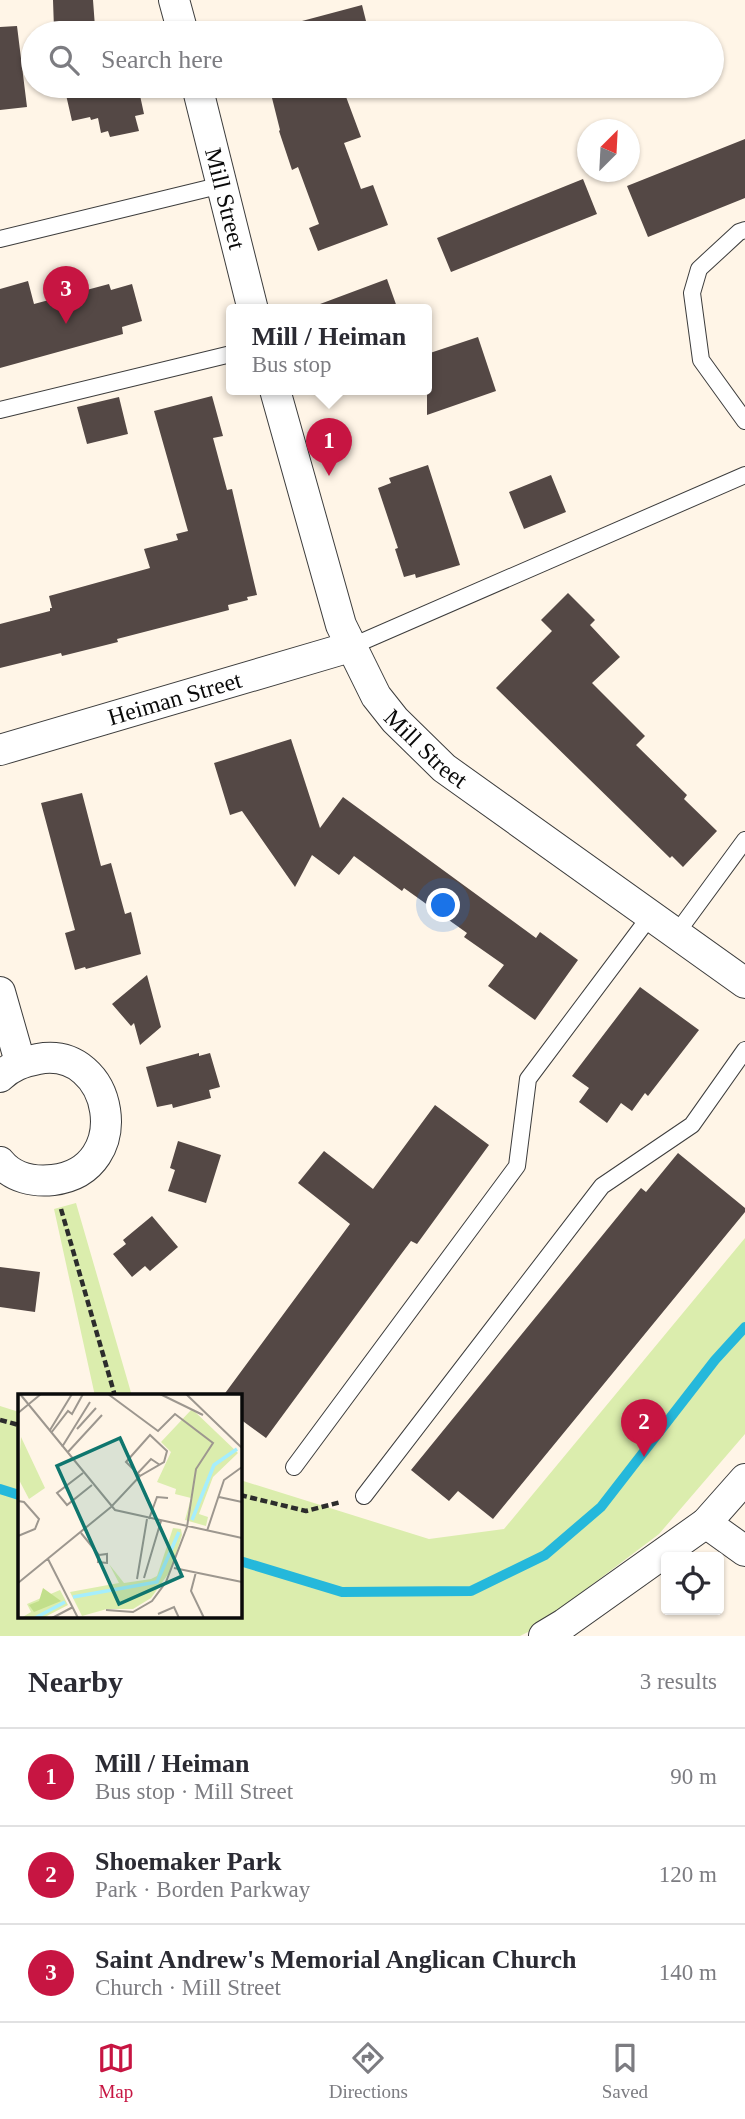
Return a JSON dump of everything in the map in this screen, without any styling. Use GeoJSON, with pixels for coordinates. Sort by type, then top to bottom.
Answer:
{"type":"FeatureCollection","features":[{"type":"Feature","properties":{"kind":"street"},"geometry":{"type":"LineString","coordinates":[[174,0],[180,21]]}},
{"type":"Feature","properties":{"kind":"street","name":"Mill Street"},"geometry":{"type":"LineString","coordinates":[[200,98],[252,304]]}},
{"type":"Feature","properties":{"kind":"street","name":"Mill Street"},"geometry":{"type":"LineString","coordinates":[[276,395],[341,625],[376,696],[395,720],[444,768],[745,983]]}},
{"type":"Feature","properties":{"kind":"street","name":"Heiman Street"},"geometry":{"type":"LineString","coordinates":[[0,750],[350,647]]}},
{"type":"Feature","properties":{"kind":"street"},"geometry":{"type":"LineString","coordinates":[[0,992],[10,1070],[47,1057],[68,1062],[87,1073],[100,1091],[107,1111],[106,1133],[99,1151],[85,1168],[67,1178],[37,1182],[17,1175],[0,1162]]}},
{"type":"Feature","properties":{"kind":"street"},"geometry":{"type":"LineString","coordinates":[[544,1636],[565,1624],[706,1523],[745,1479]]}},
{"type":"Feature","properties":{"kind":"street"},"geometry":{"type":"LineString","coordinates":[[706,1523],[745,1551]]}},
{"type":"Feature","properties":{"kind":"lane"},"geometry":{"type":"LineString","coordinates":[[0,239],[222,185]]}},
{"type":"Feature","properties":{"kind":"lane"},"geometry":{"type":"LineString","coordinates":[[745,230],[739,232],[699,269],[692,293],[701,360],[745,421]]}},
{"type":"Feature","properties":{"kind":"lane"},"geometry":{"type":"LineString","coordinates":[[0,410],[226,355]]}},
{"type":"Feature","properties":{"kind":"lane"},"geometry":{"type":"LineString","coordinates":[[350,647],[745,475]]}},
{"type":"Feature","properties":{"kind":"lane"},"geometry":{"type":"LineString","coordinates":[[676,934],[745,840]]}},
{"type":"Feature","properties":{"kind":"lane"},"geometry":{"type":"LineString","coordinates":[[294,1467],[517,1166],[528,1079],[651,915]]}},
{"type":"Feature","properties":{"kind":"lane"},"geometry":{"type":"LineString","coordinates":[[364,1496],[602,1186],[692,1125],[745,1050]]}},
{"type":"Feature","properties":{"kind":"path"},"geometry":{"type":"LineString","coordinates":[[55,1180],[115,1394]]}},
{"type":"Feature","properties":{"kind":"path"},"geometry":{"type":"LineString","coordinates":[[0,1420],[18,1425]]}},
{"type":"Feature","properties":{"kind":"path"},"geometry":{"type":"LineString","coordinates":[[242,1495],[306,1511],[364,1496]]}},
{"type":"Feature","properties":{"kind":"green space"},"geometry":{"type":"Polygon","coordinates":[[[76,1203],[131,1394],[95,1394],[54,1209],[76,1203]]]}},
{"type":"Feature","properties":{"kind":"green space"},"geometry":{"type":"Polygon","coordinates":[[[745,1238],[745,1434],[659,1534],[532,1630],[520,1636],[0,1636],[0,1406],[18,1412],[18,1618],[242,1618],[242,1481],[429,1539],[504,1529],[745,1238]]]}},
{"type":"Feature","properties":{"kind":"building"},"geometry":{"type":"Polygon","coordinates":[[[53,0],[93,0],[95,21],[54,21],[53,0]]]}},
{"type":"Feature","properties":{"kind":"building"},"geometry":{"type":"Polygon","coordinates":[[[362,5],[366,21],[302,21],[362,5]]]}},
{"type":"Feature","properties":{"kind":"building"},"geometry":{"type":"Polygon","coordinates":[[[17,26],[21,58],[21,98],[26,98],[27,107],[0,110],[0,27],[17,26]]]}},
{"type":"Feature","properties":{"kind":"building"},"geometry":{"type":"Polygon","coordinates":[[[67,98],[141,98],[144,114],[135,116],[139,131],[110,137],[108,131],[101,133],[98,118],[72,121],[67,98]]]}},
{"type":"Feature","properties":{"kind":"building"},"geometry":{"type":"Polygon","coordinates":[[[272,98],[346,98],[361,137],[344,143],[361,189],[373,185],[388,225],[318,251],[309,228],[319,224],[298,167],[292,170],[272,98]]]}},
{"type":"Feature","properties":{"kind":"building"},"geometry":{"type":"Polygon","coordinates":[[[745,139],[745,198],[648,237],[627,186],[745,139]]]}},
{"type":"Feature","properties":{"kind":"building"},"geometry":{"type":"Polygon","coordinates":[[[577,181],[584,182],[597,214],[451,272],[437,238],[577,181]]]}},
{"type":"Feature","properties":{"kind":"building"},"geometry":{"type":"Polygon","coordinates":[[[387,279],[396,304],[320,304],[387,279]]]}},
{"type":"Feature","properties":{"kind":"building"},"geometry":{"type":"Polygon","coordinates":[[[28,281],[34,304],[109,284],[111,290],[132,284],[142,321],[122,327],[123,334],[0,368],[0,289],[28,281]]]}},
{"type":"Feature","properties":{"kind":"building"},"geometry":{"type":"Polygon","coordinates":[[[478,337],[496,391],[427,415],[427,395],[432,395],[432,352],[478,337]]]}},
{"type":"Feature","properties":{"kind":"building"},"geometry":{"type":"Polygon","coordinates":[[[212,396],[223,436],[213,438],[227,490],[232,489],[257,595],[228,605],[229,610],[117,639],[118,642],[0,668],[0,624],[50,611],[52,608],[49,596],[150,568],[144,549],[178,540],[176,534],[188,531],[154,411],[212,396]]]}},
{"type":"Feature","properties":{"kind":"building"},"geometry":{"type":"Polygon","coordinates":[[[119,397],[128,434],[87,444],[77,407],[119,397]]]}},
{"type":"Feature","properties":{"kind":"building"},"geometry":{"type":"Polygon","coordinates":[[[428,465],[460,565],[416,578],[415,574],[404,577],[395,549],[398,548],[378,488],[391,483],[389,478],[428,465]]]}},
{"type":"Feature","properties":{"kind":"building"},"geometry":{"type":"Polygon","coordinates":[[[551,475],[566,512],[524,529],[509,492],[551,475]]]}},
{"type":"Feature","properties":{"kind":"building"},"geometry":{"type":"Polygon","coordinates":[[[568,593],[595,620],[590,625],[620,657],[592,683],[645,736],[636,745],[687,795],[684,799],[717,831],[683,867],[672,856],[670,858],[496,688],[552,631],[541,620],[568,593]]]}},
{"type":"Feature","properties":{"kind":"building"},"geometry":{"type":"Polygon","coordinates":[[[291,739],[320,828],[343,797],[536,938],[540,932],[578,960],[535,1020],[488,986],[504,965],[464,937],[467,933],[404,888],[402,891],[354,856],[339,875],[312,855],[295,887],[242,811],[230,815],[214,763],[291,739]]]}},
{"type":"Feature","properties":{"kind":"building"},"geometry":{"type":"Polygon","coordinates":[[[82,793],[101,866],[111,863],[125,914],[131,912],[141,954],[75,970],[65,933],[75,930],[41,803],[82,793]]]}},
{"type":"Feature","properties":{"kind":"building"},"geometry":{"type":"Polygon","coordinates":[[[147,975],[161,1027],[140,1045],[134,1023],[131,1026],[112,1004],[147,975]]]}},
{"type":"Feature","properties":{"kind":"building"},"geometry":{"type":"Polygon","coordinates":[[[640,987],[699,1030],[648,1096],[645,1093],[632,1111],[621,1103],[607,1123],[579,1102],[589,1088],[572,1076],[640,987]]]}},
{"type":"Feature","properties":{"kind":"building"},"geometry":{"type":"Polygon","coordinates":[[[199,1053],[199,1056],[210,1053],[220,1087],[209,1090],[211,1098],[173,1108],[172,1104],[157,1107],[146,1067],[199,1053]]]}},
{"type":"Feature","properties":{"kind":"building"},"geometry":{"type":"Polygon","coordinates":[[[435,1105],[489,1145],[417,1244],[411,1241],[266,1438],[242,1420],[242,1394],[224,1394],[350,1224],[298,1183],[324,1151],[373,1189],[435,1105]]]}},
{"type":"Feature","properties":{"kind":"building"},"geometry":{"type":"Polygon","coordinates":[[[178,1141],[221,1155],[206,1203],[168,1191],[175,1170],[170,1168],[178,1141]]]}},
{"type":"Feature","properties":{"kind":"building"},"geometry":{"type":"Polygon","coordinates":[[[678,1153],[745,1208],[745,1212],[493,1519],[458,1491],[449,1501],[411,1470],[641,1188],[646,1192],[678,1153]]]}},
{"type":"Feature","properties":{"kind":"building"},"geometry":{"type":"Polygon","coordinates":[[[152,1216],[178,1247],[150,1271],[145,1266],[132,1277],[113,1254],[126,1244],[123,1240],[152,1216]]]}},
{"type":"Feature","properties":{"kind":"building"},"geometry":{"type":"Polygon","coordinates":[[[0,1267],[40,1272],[35,1312],[0,1307],[0,1267]]]}},
{"type":"Feature","properties":{"kind":"waterway"},"geometry":{"type":"LineString","coordinates":[[242,1562],[342,1592],[471,1591],[545,1555],[601,1507],[715,1360],[745,1327]]}},
{"type":"Feature","properties":{"kind":"waterway"},"geometry":{"type":"LineString","coordinates":[[0,1489],[18,1495]]}},
{"type":"Feature","properties":{"kind":"place","name":"Saint Andrew's Memorial Anglican Church"},"geometry":{"type":"Point","coordinates":[66,324]}},
{"type":"Feature","properties":{"kind":"place","name":"Mill / Heiman"},"geometry":{"type":"Point","coordinates":[329,476]}},
{"type":"Feature","properties":{"kind":"place","name":"Shoemaker Park"},"geometry":{"type":"Point","coordinates":[644,1457]}}]}
